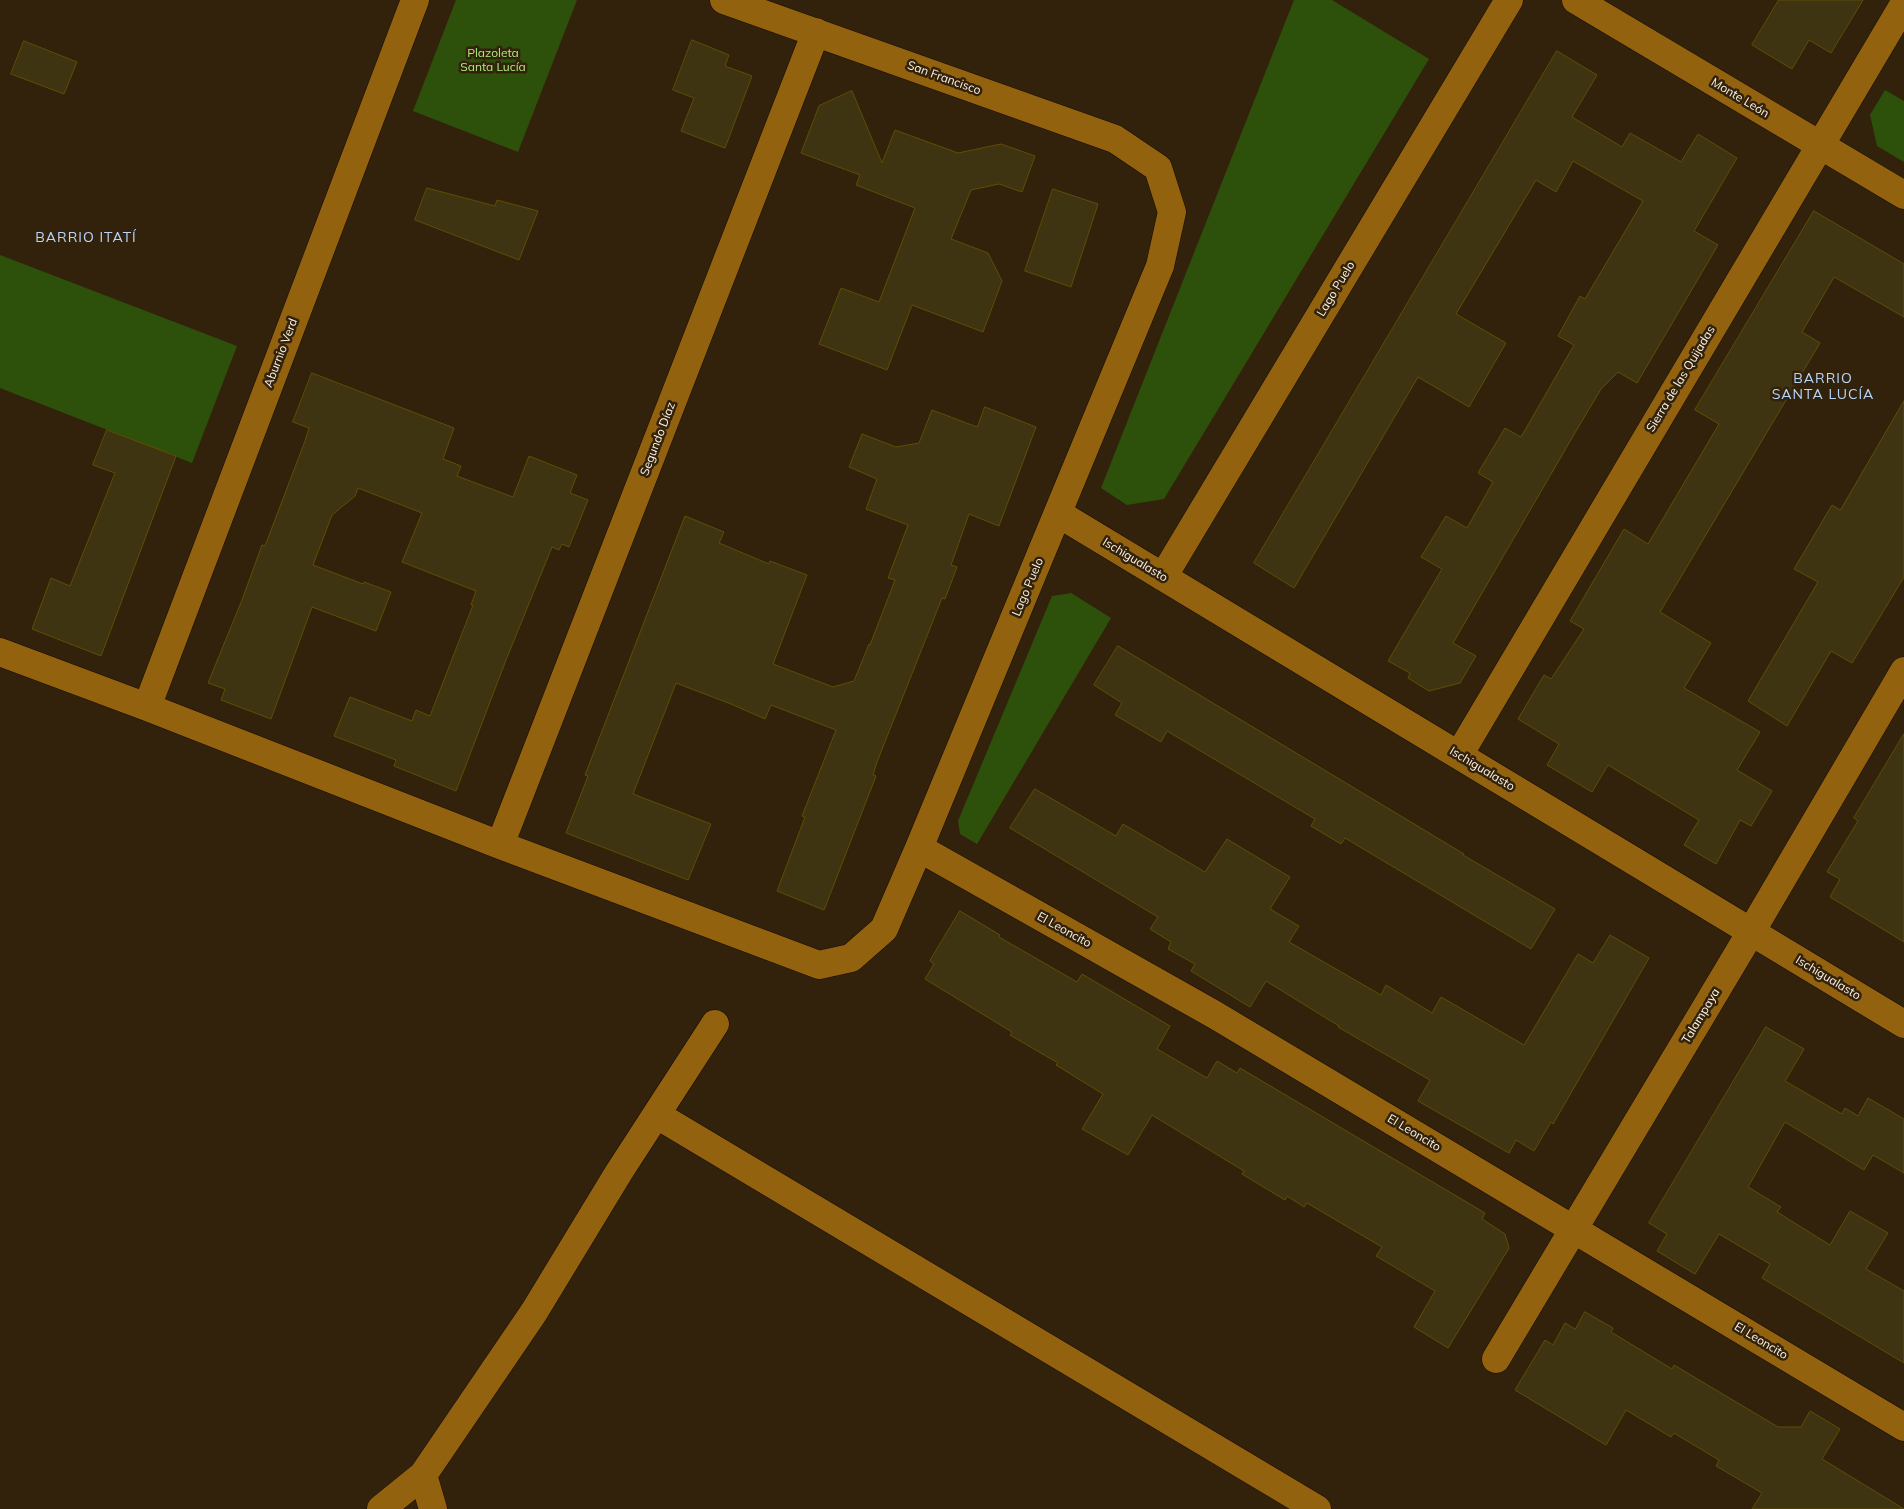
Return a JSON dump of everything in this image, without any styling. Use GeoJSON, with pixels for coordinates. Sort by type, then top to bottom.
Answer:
{"type":"FeatureCollection","features":[{"type":"Feature","properties":{"kind":"street","name":"Aburnio Verd"},"geometry":{"type":"LineString","coordinates":[[147,707],[415,0]]}},
{"type":"Feature","properties":{"kind":"street","name":"San Francisco"},"geometry":{"type":"LineString","coordinates":[[724,0],[1114,139],[1158,168]]}},
{"type":"Feature","properties":{"kind":"street","name":"Lago Puelo"},"geometry":{"type":"LineString","coordinates":[[1163,577],[1509,0]]}},
{"type":"Feature","properties":{"kind":"street","name":"Monte León"},"geometry":{"type":"LineString","coordinates":[[1576,0],[1904,195]]}},
{"type":"Feature","properties":{"kind":"street","name":"Sierra de las Quijadas"},"geometry":{"type":"LineString","coordinates":[[1459,755],[1904,4]]}},
{"type":"Feature","properties":{"kind":"street","name":"Segundo Díaz"},"geometry":{"type":"LineString","coordinates":[[500,845],[816,32]]}},
{"type":"Feature","properties":{"kind":"street","name":"Lago Puelo"},"geometry":{"type":"LineString","coordinates":[[500,845],[819,965],[851,958],[884,928],[1059,514],[1160,266],[1172,212],[1158,168]]}},
{"type":"Feature","properties":{"kind":"street","name":"Ischigualasto"},"geometry":{"type":"LineString","coordinates":[[1059,514],[1904,1024]]}},
{"type":"Feature","properties":{"kind":"street"},"geometry":{"type":"LineString","coordinates":[[0,652],[147,707],[500,845]]}},
{"type":"Feature","properties":{"kind":"street","name":"Talampaya"},"geometry":{"type":"LineString","coordinates":[[1496,1359],[1752,932],[1904,671]]}},
{"type":"Feature","properties":{"kind":"street","name":"El Leoncito"},"geometry":{"type":"LineString","coordinates":[[919,848],[1215,1015],[1904,1427]]}},
{"type":"Feature","properties":{"kind":"street"},"geometry":{"type":"LineString","coordinates":[[381,1509],[423,1475],[534,1312],[656,1115],[715,1024]]}},
{"type":"Feature","properties":{"kind":"street"},"geometry":{"type":"LineString","coordinates":[[656,1115],[1317,1509]]}},
{"type":"Feature","properties":{"kind":"street"},"geometry":{"type":"LineString","coordinates":[[423,1475],[433,1509]]}},
{"type":"Feature","properties":{"kind":"green space","name":"Plazoleta Santa Lucía"},"geometry":{"type":"Polygon","coordinates":[[[456,0],[577,0],[518,152],[413,111],[456,0]]]}},
{"type":"Feature","properties":{"kind":"green space"},"geometry":{"type":"Polygon","coordinates":[[[1294,0],[1332,0],[1429,59],[1164,499],[1127,505],[1101,488],[1294,0]]]}},
{"type":"Feature","properties":{"kind":"green space"},"geometry":{"type":"Polygon","coordinates":[[[1885,90],[1904,101],[1904,162],[1877,146],[1870,115],[1885,90]]]}},
{"type":"Feature","properties":{"kind":"green space"},"geometry":{"type":"Polygon","coordinates":[[[0,255],[237,346],[192,463],[0,388],[0,255]]]}},
{"type":"Feature","properties":{"kind":"green space"},"geometry":{"type":"Polygon","coordinates":[[[1071,593],[1111,618],[977,844],[960,834],[958,821],[1052,596],[1071,593]]]}},
{"type":"Feature","properties":{"kind":"building"},"geometry":{"type":"Polygon","coordinates":[[[1779,0],[1863,0],[1831,53],[1809,40],[1792,69],[1752,45],[1779,0]]]}},
{"type":"Feature","properties":{"kind":"building"},"geometry":{"type":"Polygon","coordinates":[[[692,40],[729,55],[725,66],[752,76],[725,148],[681,131],[694,98],[673,90],[692,40]]]}},
{"type":"Feature","properties":{"kind":"building"},"geometry":{"type":"Polygon","coordinates":[[[24,41],[77,62],[64,94],[11,74],[24,41]]]}},
{"type":"Feature","properties":{"kind":"building"},"geometry":{"type":"Polygon","coordinates":[[[1557,51],[1597,75],[1572,117],[1622,147],[1630,133],[1681,162],[1698,134],[1737,158],[1694,231],[1718,245],[1637,383],[1618,372],[1601,389],[1576,431],[1453,643],[1476,656],[1460,683],[1429,691],[1408,678],[1410,673],[1388,661],[1442,569],[1421,557],[1446,516],[1467,528],[1493,482],[1478,473],[1505,428],[1521,437],[1574,345],[1558,336],[1580,296],[1585,299],[1643,201],[1573,161],[1556,192],[1536,180],[1456,314],[1506,343],[1469,407],[1418,377],[1294,588],[1254,563],[1557,51]]]}},
{"type":"Feature","properties":{"kind":"building"},"geometry":{"type":"Polygon","coordinates":[[[852,91],[882,163],[895,130],[958,153],[1001,144],[1035,156],[1022,192],[999,184],[971,190],[951,239],[988,253],[1002,281],[983,332],[912,305],[887,370],[819,344],[841,288],[879,302],[915,208],[856,185],[860,175],[801,153],[819,106],[852,91]]]}},
{"type":"Feature","properties":{"kind":"building"},"geometry":{"type":"Polygon","coordinates":[[[427,188],[495,206],[497,200],[538,211],[519,260],[415,220],[427,188]]]}},
{"type":"Feature","properties":{"kind":"building"},"geometry":{"type":"Polygon","coordinates":[[[1053,189],[1098,204],[1071,287],[1025,271],[1053,189]]]}},
{"type":"Feature","properties":{"kind":"building"},"geometry":{"type":"Polygon","coordinates":[[[1814,211],[1904,264],[1904,317],[1834,277],[1802,332],[1820,343],[1660,612],[1711,643],[1684,688],[1760,732],[1737,770],[1772,791],[1751,826],[1740,820],[1716,864],[1684,845],[1699,820],[1608,765],[1592,792],[1547,765],[1559,744],[1518,719],[1544,675],[1551,679],[1584,629],[1570,621],[1624,529],[1648,544],[1719,424],[1695,410],[1814,211]]]}},
{"type":"Feature","properties":{"kind":"building"},"geometry":{"type":"Polygon","coordinates":[[[312,373],[454,428],[443,459],[461,466],[457,476],[513,497],[529,456],[577,475],[570,493],[588,500],[569,547],[562,544],[559,550],[552,547],[456,791],[394,766],[396,760],[334,736],[350,697],[412,721],[416,710],[430,716],[473,605],[471,605],[476,591],[402,562],[422,513],[358,488],[355,496],[332,515],[313,565],[363,584],[364,582],[391,592],[376,631],[312,607],[271,719],[221,700],[225,689],[208,683],[262,545],[265,546],[305,441],[309,428],[293,422],[312,373]]]}},
{"type":"Feature","properties":{"kind":"building"},"geometry":{"type":"Polygon","coordinates":[[[1904,401],[1904,577],[1852,663],[1831,651],[1787,726],[1748,701],[1818,582],[1794,569],[1832,505],[1840,510],[1904,401]]]}},
{"type":"Feature","properties":{"kind":"building"},"geometry":{"type":"Polygon","coordinates":[[[985,407],[1036,427],[999,526],[969,514],[951,565],[957,567],[945,599],[942,598],[877,762],[873,775],[876,776],[824,910],[777,891],[805,817],[802,816],[836,730],[771,705],[765,719],[676,683],[633,794],[711,824],[688,880],[566,833],[588,776],[585,775],[685,516],[724,532],[719,543],[769,564],[770,561],[807,575],[773,664],[833,687],[854,681],[895,580],[888,578],[908,525],[866,509],[877,479],[849,467],[862,434],[896,447],[919,443],[932,410],[977,427],[985,407]]]}},
{"type":"Feature","properties":{"kind":"building"},"geometry":{"type":"Polygon","coordinates":[[[107,430],[176,456],[101,656],[32,629],[51,578],[70,586],[115,473],[93,465],[107,430]]]}},
{"type":"Feature","properties":{"kind":"building"},"geometry":{"type":"Polygon","coordinates":[[[1118,646],[1555,909],[1531,949],[1345,838],[1341,844],[1311,826],[1315,819],[1167,731],[1161,742],[1115,715],[1122,703],[1094,685],[1118,646]]]}},
{"type":"Feature","properties":{"kind":"building"},"geometry":{"type":"Polygon","coordinates":[[[1904,734],[1904,942],[1830,897],[1840,879],[1827,872],[1858,821],[1854,818],[1904,734]]]}},
{"type":"Feature","properties":{"kind":"building"},"geometry":{"type":"Polygon","coordinates":[[[1035,789],[1116,836],[1123,824],[1205,872],[1227,839],[1290,877],[1270,909],[1299,926],[1289,942],[1381,995],[1386,985],[1432,1013],[1441,997],[1524,1045],[1578,954],[1593,963],[1610,935],[1649,958],[1553,1124],[1551,1122],[1534,1151],[1516,1140],[1509,1153],[1418,1101],[1430,1080],[1338,1027],[1266,981],[1250,1007],[1191,971],[1195,964],[1168,949],[1171,942],[1150,929],[1158,917],[1010,828],[1035,789]]]}},
{"type":"Feature","properties":{"kind":"building"},"geometry":{"type":"Polygon","coordinates":[[[960,911],[1000,935],[999,937],[1077,982],[1082,974],[1170,1026],[1157,1049],[1207,1078],[1217,1061],[1237,1073],[1240,1068],[1485,1213],[1482,1219],[1505,1234],[1509,1248],[1448,1348],[1414,1327],[1435,1291],[1376,1256],[1382,1247],[1307,1203],[1304,1207],[1287,1196],[1285,1200],[1242,1174],[1244,1171],[1152,1115],[1128,1155],[1082,1129],[1103,1094],[1056,1065],[1058,1063],[1010,1035],[1012,1032],[925,979],[934,964],[930,961],[960,911]]]}},
{"type":"Feature","properties":{"kind":"building"},"geometry":{"type":"Polygon","coordinates":[[[1766,1027],[1804,1049],[1785,1081],[1842,1114],[1845,1108],[1858,1116],[1868,1098],[1904,1119],[1904,1173],[1873,1155],[1864,1170],[1785,1122],[1748,1187],[1781,1207],[1777,1212],[1830,1245],[1850,1211],[1888,1233],[1866,1269],[1904,1291],[1904,1363],[1762,1278],[1770,1264],[1719,1234],[1695,1274],[1657,1251],[1667,1234],[1649,1223],[1766,1027]]]}},
{"type":"Feature","properties":{"kind":"building"},"geometry":{"type":"Polygon","coordinates":[[[1585,1312],[1613,1328],[1611,1332],[1672,1369],[1674,1365],[1778,1427],[1801,1427],[1810,1411],[1840,1429],[1822,1459],[1904,1509],[1752,1509],[1762,1493],[1716,1466],[1719,1460],[1674,1433],[1671,1437],[1626,1410],[1606,1445],[1515,1390],[1545,1340],[1553,1345],[1565,1323],[1575,1329],[1585,1312]]]}},
{"type":"Feature","properties":{"kind":"district","name":"BARRIO ITATÍ"},"geometry":{"type":"Point","coordinates":[86,238]}},
{"type":"Feature","properties":{"kind":"district","name":"BARRIO SANTA LUCÍA"},"geometry":{"type":"Point","coordinates":[1823,388]}}]}
